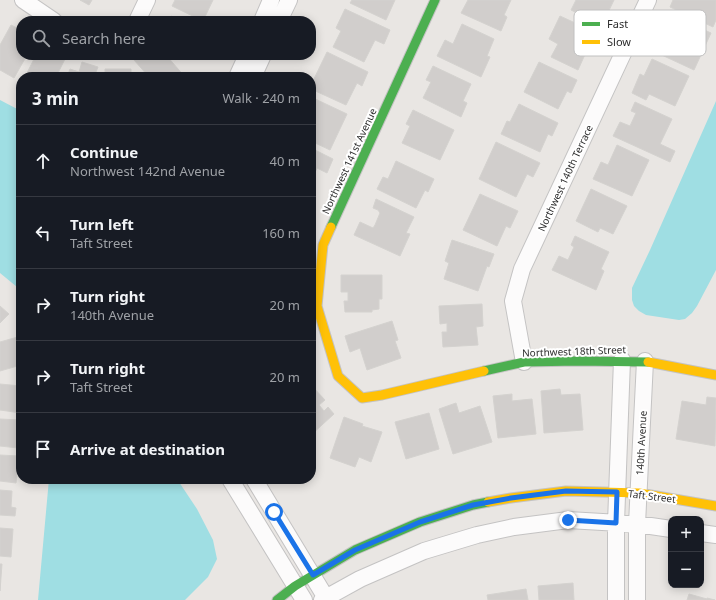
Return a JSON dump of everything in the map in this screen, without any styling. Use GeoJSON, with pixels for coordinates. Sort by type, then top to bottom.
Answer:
{"type":"FeatureCollection","features":[{"type":"Feature","properties":{"kind":"street"},"geometry":{"type":"LineString","coordinates":[[23,0],[47,16]]}},
{"type":"Feature","properties":{"kind":"street"},"geometry":{"type":"LineString","coordinates":[[139,16],[147,0]]}},
{"type":"Feature","properties":{"kind":"street"},"geometry":{"type":"LineString","coordinates":[[264,16],[271,0]]}},
{"type":"Feature","properties":{"kind":"street"},"geometry":{"type":"LineString","coordinates":[[281,16],[289,0]]}},
{"type":"Feature","properties":{"kind":"street","name":"Northwest 141st Avenue"},"geometry":{"type":"LineString","coordinates":[[362,398],[338,376],[317,306],[323,245],[435,0]]}},
{"type":"Feature","properties":{"kind":"street","name":"Northwest 140th Terrace"},"geometry":{"type":"LineString","coordinates":[[643,10],[648,0]]}},
{"type":"Feature","properties":{"kind":"street","name":"Northwest 140th Terrace"},"geometry":{"type":"LineString","coordinates":[[524,362],[513,301],[522,269],[622,56]]}},
{"type":"Feature","properties":{"kind":"street"},"geometry":{"type":"LineString","coordinates":[[239,72],[245,60]]}},
{"type":"Feature","properties":{"kind":"street"},"geometry":{"type":"LineString","coordinates":[[255,72],[261,60]]}},
{"type":"Feature","properties":{"kind":"street"},"geometry":{"type":"LineString","coordinates":[[616,600],[616,523],[622,360]]}},
{"type":"Feature","properties":{"kind":"street","name":"Northwest 18th Street"},"geometry":{"type":"LineString","coordinates":[[362,398],[382,395],[524,362],[645,361],[716,375]]}},
{"type":"Feature","properties":{"kind":"street","name":"140th Avenue"},"geometry":{"type":"LineString","coordinates":[[637,600],[637,524],[645,361]]}},
{"type":"Feature","properties":{"kind":"street"},"geometry":{"type":"LineString","coordinates":[[233,484],[304,600]]}},
{"type":"Feature","properties":{"kind":"street"},"geometry":{"type":"LineString","coordinates":[[257,484],[313,575],[324,599],[360,579],[424,551],[477,535],[514,527],[568,520],[637,524],[668,529]]}},
{"type":"Feature","properties":{"kind":"street","name":"Taft Street"},"geometry":{"type":"LineString","coordinates":[[277,600],[295,586],[355,550],[420,522],[473,505],[511,498],[566,491],[639,493],[716,506]]}},
{"type":"Feature","properties":{"kind":"street"},"geometry":{"type":"LineString","coordinates":[[704,533],[716,535]]}},
{"type":"Feature","properties":{"kind":"water"},"geometry":{"type":"Polygon","coordinates":[[[0,100],[16,108],[16,286],[0,273],[0,100]]]}},
{"type":"Feature","properties":{"kind":"water"},"geometry":{"type":"Polygon","coordinates":[[[716,101],[716,270],[697,306],[685,319],[679,320],[646,315],[634,306],[632,300],[632,288],[716,101]]]}},
{"type":"Feature","properties":{"kind":"water"},"geometry":{"type":"Polygon","coordinates":[[[49,484],[180,484],[197,509],[213,540],[217,559],[208,577],[185,600],[38,600],[49,484]]]}},
{"type":"Feature","properties":{"kind":"building"},"geometry":{"type":"Polygon","coordinates":[[[80,0],[92,0],[89,5],[80,0]]]}},
{"type":"Feature","properties":{"kind":"building"},"geometry":{"type":"Polygon","coordinates":[[[175,0],[213,0],[205,16],[193,16],[172,6],[175,0]]]}},
{"type":"Feature","properties":{"kind":"building"},"geometry":{"type":"Polygon","coordinates":[[[352,0],[395,0],[386,20],[350,3],[352,0]]]}},
{"type":"Feature","properties":{"kind":"building"},"geometry":{"type":"Polygon","coordinates":[[[468,0],[511,0],[504,15],[507,17],[501,31],[461,13],[468,0]]]}},
{"type":"Feature","properties":{"kind":"building"},"geometry":{"type":"Polygon","coordinates":[[[576,0],[614,0],[609,10],[574,10],[574,11],[571,10],[576,0]]]}},
{"type":"Feature","properties":{"kind":"building"},"geometry":{"type":"Polygon","coordinates":[[[673,0],[716,0],[716,20],[713,27],[706,24],[706,10],[676,10],[670,7],[673,0]]]}},
{"type":"Feature","properties":{"kind":"building"},"geometry":{"type":"Polygon","coordinates":[[[345,9],[390,30],[384,44],[375,40],[364,62],[333,47],[341,31],[336,28],[345,9]]]}},
{"type":"Feature","properties":{"kind":"building"},"geometry":{"type":"Polygon","coordinates":[[[560,16],[574,22],[574,56],[584,56],[578,70],[551,57],[558,44],[549,39],[560,16]]]}},
{"type":"Feature","properties":{"kind":"building"},"geometry":{"type":"Polygon","coordinates":[[[462,24],[494,39],[487,56],[490,57],[481,77],[437,56],[445,40],[453,44],[462,24]]]}},
{"type":"Feature","properties":{"kind":"building"},"geometry":{"type":"Polygon","coordinates":[[[11,25],[16,28],[16,60],[24,60],[16,72],[14,78],[0,70],[0,45],[11,25]]]}},
{"type":"Feature","properties":{"kind":"building"},"geometry":{"type":"Polygon","coordinates":[[[706,31],[711,33],[706,44],[706,31]]]}},
{"type":"Feature","properties":{"kind":"building"},"geometry":{"type":"Polygon","coordinates":[[[327,52],[368,72],[362,86],[357,83],[346,105],[316,91],[316,75],[327,52]]]}},
{"type":"Feature","properties":{"kind":"building"},"geometry":{"type":"Polygon","coordinates":[[[664,56],[700,56],[694,70],[664,56]]]}},
{"type":"Feature","properties":{"kind":"building"},"geometry":{"type":"Polygon","coordinates":[[[652,59],[689,76],[675,106],[649,94],[646,100],[632,93],[640,74],[644,76],[652,59]]]}},
{"type":"Feature","properties":{"kind":"building"},"geometry":{"type":"Polygon","coordinates":[[[34,60],[64,60],[58,72],[28,72],[34,60]]]}},
{"type":"Feature","properties":{"kind":"building"},"geometry":{"type":"Polygon","coordinates":[[[134,60],[170,60],[181,72],[145,72],[134,60]]]}},
{"type":"Feature","properties":{"kind":"building"},"geometry":{"type":"Polygon","coordinates":[[[82,62],[98,67],[96,72],[79,72],[82,62]]]}},
{"type":"Feature","properties":{"kind":"building"},"geometry":{"type":"Polygon","coordinates":[[[539,62],[577,80],[571,93],[567,91],[558,109],[524,92],[539,62]]]}},
{"type":"Feature","properties":{"kind":"building"},"geometry":{"type":"Polygon","coordinates":[[[433,66],[471,84],[463,101],[467,103],[461,117],[423,98],[431,82],[426,80],[433,66]]]}},
{"type":"Feature","properties":{"kind":"building"},"geometry":{"type":"Polygon","coordinates":[[[70,69],[79,72],[69,72],[70,69]]]}},
{"type":"Feature","properties":{"kind":"building"},"geometry":{"type":"Polygon","coordinates":[[[105,69],[131,69],[131,72],[105,72],[105,69]]]}},
{"type":"Feature","properties":{"kind":"building"},"geometry":{"type":"Polygon","coordinates":[[[316,99],[347,114],[330,150],[316,143],[316,99]]]}},
{"type":"Feature","properties":{"kind":"building"},"geometry":{"type":"Polygon","coordinates":[[[635,102],[672,119],[660,144],[675,151],[670,162],[613,136],[620,122],[630,126],[636,113],[631,111],[635,102]]]}},
{"type":"Feature","properties":{"kind":"building"},"geometry":{"type":"Polygon","coordinates":[[[519,104],[558,123],[552,136],[548,134],[540,152],[501,134],[507,121],[510,122],[519,104]]]}},
{"type":"Feature","properties":{"kind":"building"},"geometry":{"type":"Polygon","coordinates":[[[413,110],[454,130],[440,160],[402,143],[410,126],[406,124],[413,110]]]}},
{"type":"Feature","properties":{"kind":"building"},"geometry":{"type":"Polygon","coordinates":[[[496,142],[540,163],[533,177],[527,174],[516,197],[479,179],[496,142]]]}},
{"type":"Feature","properties":{"kind":"building"},"geometry":{"type":"Polygon","coordinates":[[[617,145],[649,160],[632,196],[593,179],[601,162],[608,165],[617,145]]]}},
{"type":"Feature","properties":{"kind":"building"},"geometry":{"type":"Polygon","coordinates":[[[316,150],[333,159],[327,173],[317,168],[316,170],[316,150]]]}},
{"type":"Feature","properties":{"kind":"building"},"geometry":{"type":"Polygon","coordinates":[[[396,161],[434,179],[428,192],[425,190],[416,208],[377,189],[383,177],[388,179],[396,161]]]}},
{"type":"Feature","properties":{"kind":"building"},"geometry":{"type":"Polygon","coordinates":[[[591,189],[627,206],[613,234],[600,228],[598,232],[576,221],[591,189]]]}},
{"type":"Feature","properties":{"kind":"building"},"geometry":{"type":"Polygon","coordinates":[[[480,194],[518,211],[510,228],[506,226],[497,246],[463,230],[480,194]]]}},
{"type":"Feature","properties":{"kind":"building"},"geometry":{"type":"Polygon","coordinates":[[[376,199],[414,217],[406,233],[410,234],[400,256],[354,235],[360,222],[373,228],[375,225],[380,213],[378,210],[373,208],[376,199]]]}},
{"type":"Feature","properties":{"kind":"building"},"geometry":{"type":"Polygon","coordinates":[[[575,236],[609,252],[601,269],[604,271],[596,290],[552,270],[559,256],[568,260],[574,247],[571,245],[575,236]]]}},
{"type":"Feature","properties":{"kind":"building"},"geometry":{"type":"Polygon","coordinates":[[[452,240],[494,254],[489,267],[487,266],[478,291],[444,279],[449,263],[445,261],[452,240]]]}},
{"type":"Feature","properties":{"kind":"building"},"geometry":{"type":"Polygon","coordinates":[[[341,275],[382,275],[382,299],[379,299],[379,309],[372,310],[372,312],[345,312],[344,301],[348,301],[348,292],[341,292],[341,275]]]}},
{"type":"Feature","properties":{"kind":"building"},"geometry":{"type":"Polygon","coordinates":[[[482,304],[483,326],[476,327],[478,345],[443,347],[442,332],[447,332],[447,323],[440,324],[439,306],[482,304]]]}},
{"type":"Feature","properties":{"kind":"building"},"geometry":{"type":"Polygon","coordinates":[[[0,306],[9,314],[0,323],[0,306]]]}},
{"type":"Feature","properties":{"kind":"building"},"geometry":{"type":"Polygon","coordinates":[[[392,321],[398,340],[395,341],[401,358],[367,370],[360,348],[350,352],[345,336],[392,321]]]}},
{"type":"Feature","properties":{"kind":"building"},"geometry":{"type":"Polygon","coordinates":[[[16,337],[16,366],[0,371],[0,342],[16,337]]]}},
{"type":"Feature","properties":{"kind":"building"},"geometry":{"type":"Polygon","coordinates":[[[0,384],[16,386],[16,412],[0,410],[0,384]]]}},
{"type":"Feature","properties":{"kind":"building"},"geometry":{"type":"Polygon","coordinates":[[[560,389],[561,395],[580,394],[583,430],[544,433],[541,391],[560,389]]]}},
{"type":"Feature","properties":{"kind":"building"},"geometry":{"type":"Polygon","coordinates":[[[316,390],[325,400],[319,405],[324,411],[328,407],[334,414],[316,430],[316,390]]]}},
{"type":"Feature","properties":{"kind":"building"},"geometry":{"type":"Polygon","coordinates":[[[512,394],[512,401],[532,399],[536,434],[498,438],[493,396],[512,394]]]}},
{"type":"Feature","properties":{"kind":"building"},"geometry":{"type":"Polygon","coordinates":[[[707,397],[716,398],[715,446],[676,439],[682,401],[706,405],[707,397]]]}},
{"type":"Feature","properties":{"kind":"building"},"geometry":{"type":"Polygon","coordinates":[[[456,403],[459,413],[480,406],[492,442],[453,454],[439,409],[456,403]]]}},
{"type":"Feature","properties":{"kind":"building"},"geometry":{"type":"Polygon","coordinates":[[[429,413],[439,449],[406,459],[395,422],[429,413]]]}},
{"type":"Feature","properties":{"kind":"building"},"geometry":{"type":"Polygon","coordinates":[[[344,417],[363,424],[362,426],[382,432],[371,462],[359,457],[355,467],[330,458],[344,417]]]}},
{"type":"Feature","properties":{"kind":"building"},"geometry":{"type":"Polygon","coordinates":[[[0,419],[16,420],[16,448],[0,446],[0,419]]]}},
{"type":"Feature","properties":{"kind":"building"},"geometry":{"type":"Polygon","coordinates":[[[0,455],[16,456],[16,483],[0,481],[0,455]]]}},
{"type":"Feature","properties":{"kind":"building"},"geometry":{"type":"Polygon","coordinates":[[[0,490],[12,491],[11,507],[16,508],[15,516],[0,515],[0,490]]]}},
{"type":"Feature","properties":{"kind":"building"},"geometry":{"type":"Polygon","coordinates":[[[0,528],[13,529],[11,557],[0,556],[0,528]]]}},
{"type":"Feature","properties":{"kind":"building"},"geometry":{"type":"Polygon","coordinates":[[[0,564],[2,564],[0,591],[0,564]]]}},
{"type":"Feature","properties":{"kind":"building"},"geometry":{"type":"Polygon","coordinates":[[[573,583],[574,600],[539,600],[538,586],[573,583]]]}},
{"type":"Feature","properties":{"kind":"building"},"geometry":{"type":"Polygon","coordinates":[[[526,589],[528,600],[488,600],[487,595],[526,589]]]}},
{"type":"Feature","properties":{"kind":"building"},"geometry":{"type":"Polygon","coordinates":[[[689,594],[707,599],[715,600],[687,600],[689,594]]]}},
{"type":"Feature","properties":{"kind":"traffic: fast"},"geometry":{"type":"LineString","coordinates":[[331,227],[435,0]]}},
{"type":"Feature","properties":{"kind":"traffic: fast"},"geometry":{"type":"LineString","coordinates":[[484,371],[524,362],[648,362]]}},
{"type":"Feature","properties":{"kind":"traffic: fast"},"geometry":{"type":"LineString","coordinates":[[277,600],[295,586],[355,550],[420,522],[473,505],[488,502]]}},
{"type":"Feature","properties":{"kind":"traffic: slow"},"geometry":{"type":"LineString","coordinates":[[331,227],[323,245],[317,306],[338,376],[362,398],[382,395],[484,371]]}},
{"type":"Feature","properties":{"kind":"traffic: slow"},"geometry":{"type":"LineString","coordinates":[[648,362],[716,375]]}},
{"type":"Feature","properties":{"kind":"traffic: slow"},"geometry":{"type":"LineString","coordinates":[[488,502],[566,491],[639,493],[716,506]]}},
{"type":"Feature","properties":{"kind":"route"},"geometry":{"type":"LineString","coordinates":[[274,512],[313,575],[355,550],[420,522],[473,505],[511,498],[566,491],[617,492],[616,523],[568,520]]}}]}
